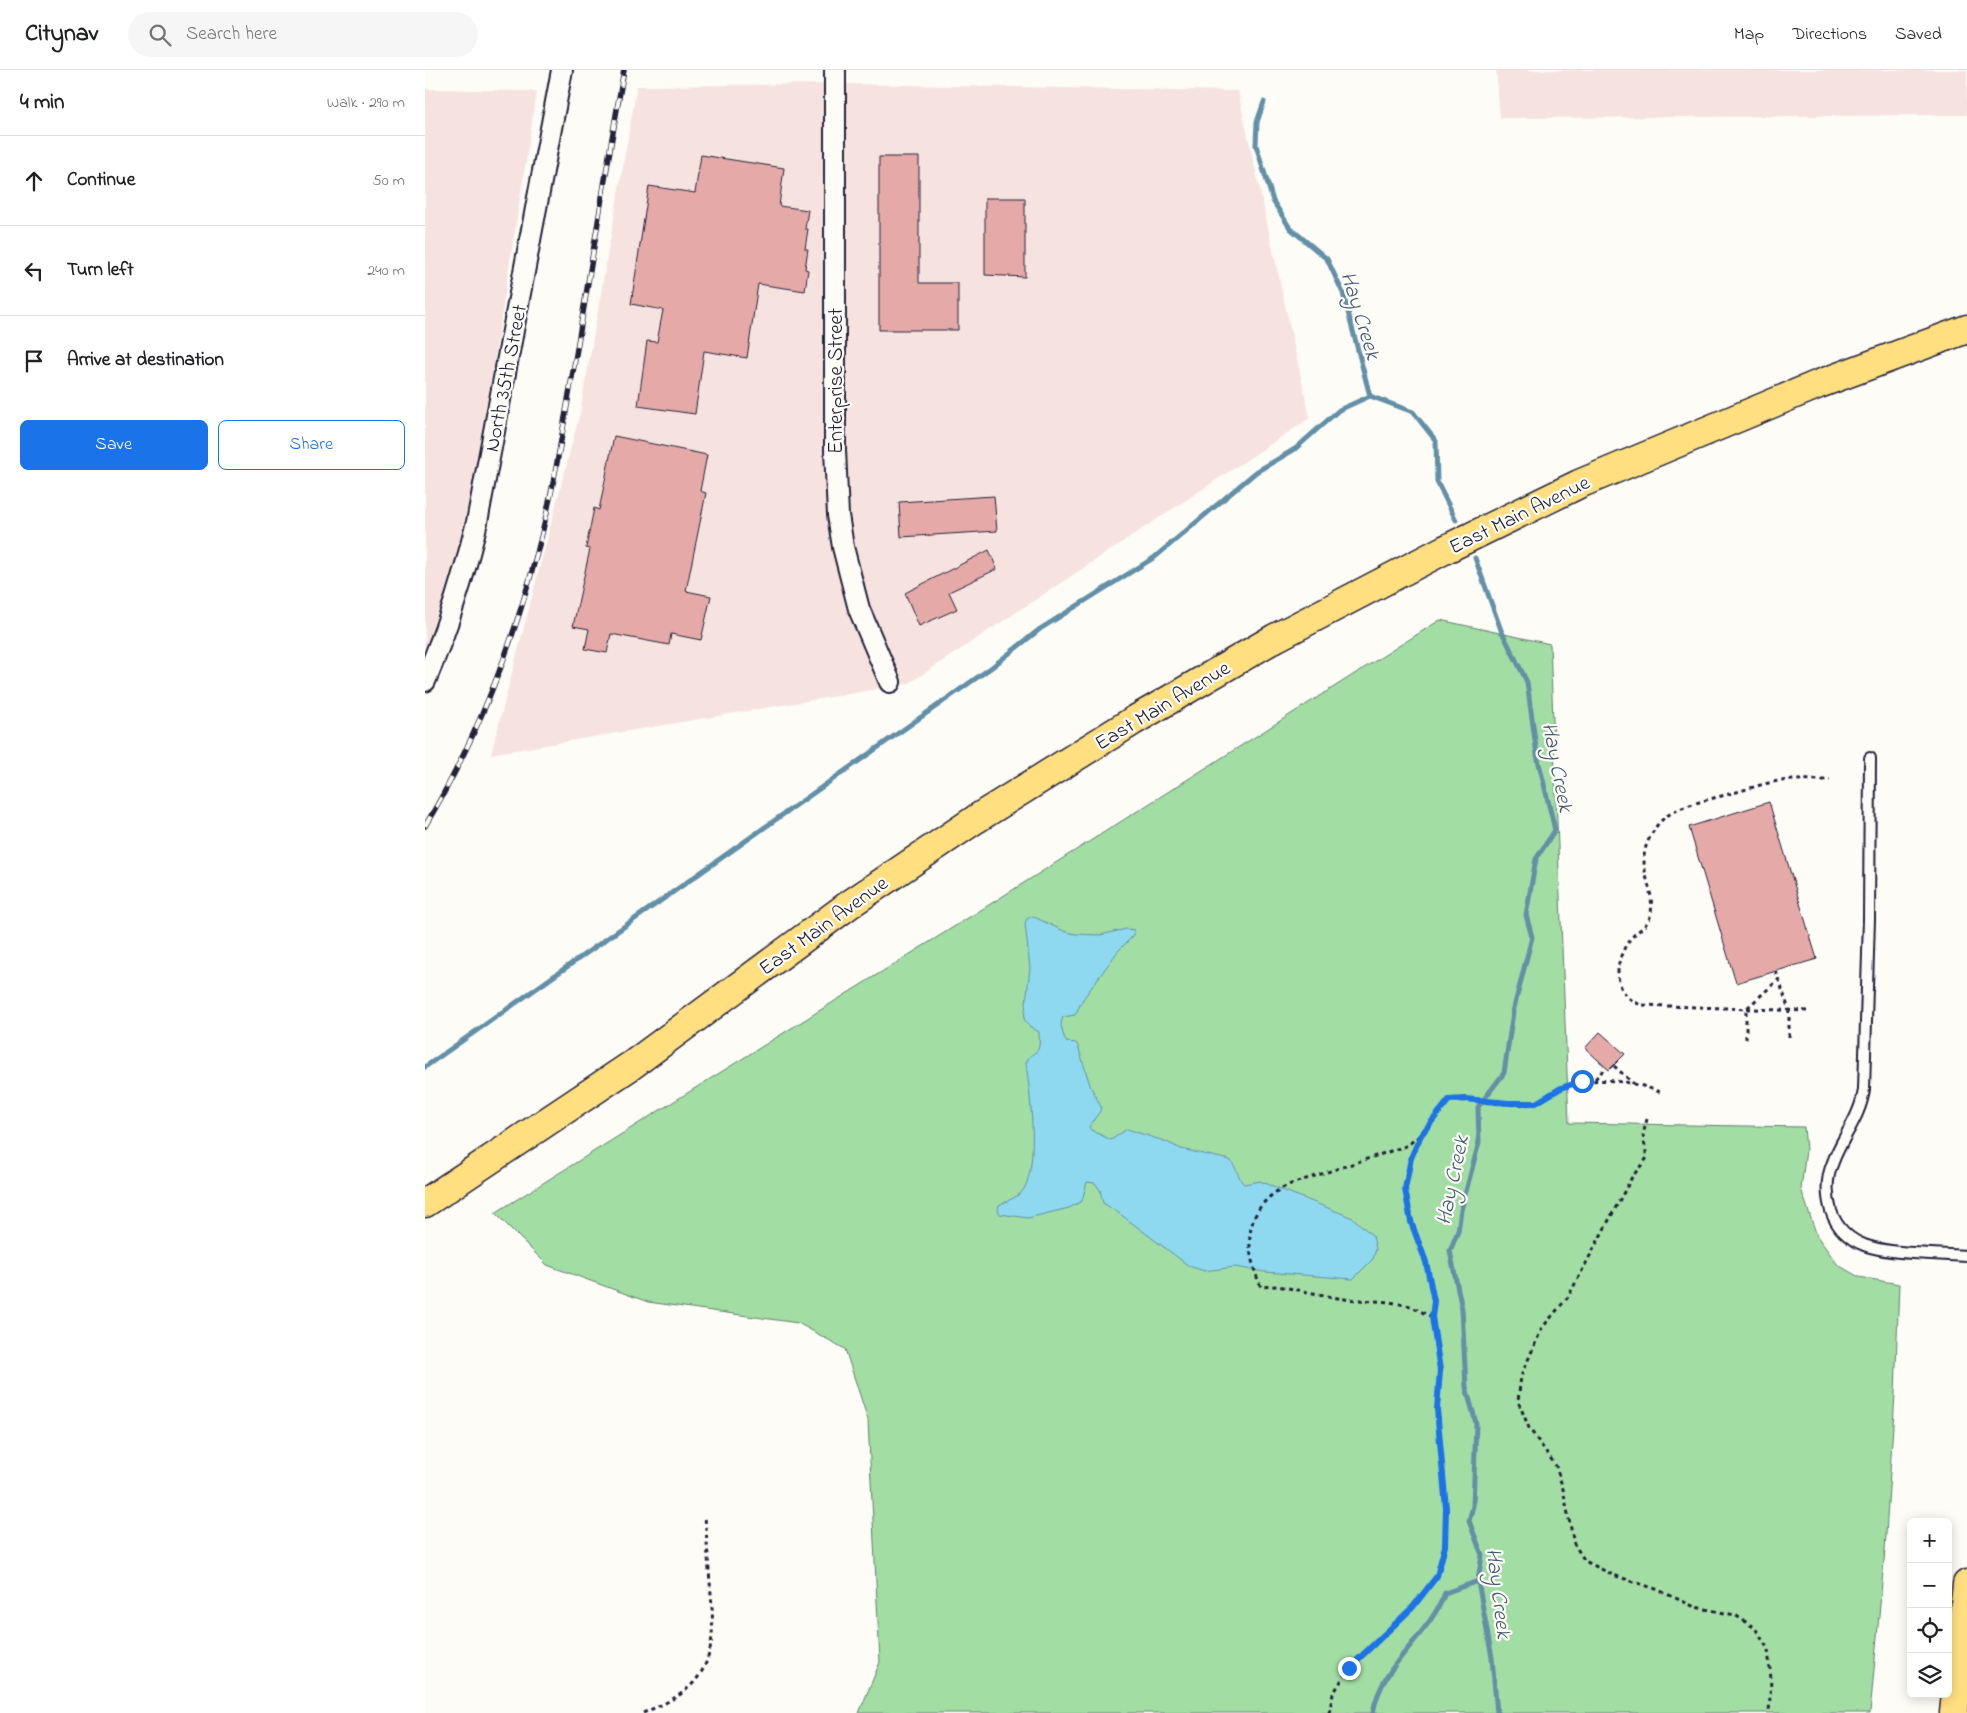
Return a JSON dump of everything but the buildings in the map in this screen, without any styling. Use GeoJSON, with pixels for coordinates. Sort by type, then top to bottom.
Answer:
{"type":"FeatureCollection","features":[{"type":"Feature","properties":{"kind":"main road","name":"East Main Avenue"},"geometry":{"type":"LineString","coordinates":[[425,1203],[632,1065],[850,904],[976,819],[1133,721],[1275,638],[1444,550],[1579,484],[1819,384],[1967,329]]}},
{"type":"Feature","properties":{"kind":"main road"},"geometry":{"type":"LineString","coordinates":[[1954,1713],[1967,1584]]}},
{"type":"Feature","properties":{"kind":"street","name":"North 35th Street"},"geometry":{"type":"LineString","coordinates":[[425,681],[460,590],[477,522],[562,70]]}},
{"type":"Feature","properties":{"kind":"street","name":"Enterprise Street"},"geometry":{"type":"LineString","coordinates":[[835,70],[835,450],[838,515],[843,547],[859,609],[890,682]]}},
{"type":"Feature","properties":{"kind":"lane"},"geometry":{"type":"LineString","coordinates":[[1870,758],[1869,919],[1864,1089],[1860,1107],[1829,1172],[1827,1193],[1829,1203],[1839,1226],[1865,1246],[1882,1251],[1967,1256]]}},
{"type":"Feature","properties":{"kind":"path"},"geometry":{"type":"LineString","coordinates":[[1807,1011],[1641,1005],[1633,1002],[1621,989],[1617,970],[1624,949],[1632,936],[1648,922],[1651,915],[1650,897],[1643,859],[1647,844],[1660,821],[1669,814],[1684,808],[1773,782],[1830,780]]}},
{"type":"Feature","properties":{"kind":"path"},"geometry":{"type":"LineString","coordinates":[[1776,971],[1789,1010],[1789,1041]]}},
{"type":"Feature","properties":{"kind":"path"},"geometry":{"type":"LineString","coordinates":[[1746,1039],[1746,1009],[1779,979]]}},
{"type":"Feature","properties":{"kind":"path"},"geometry":{"type":"LineString","coordinates":[[1614,1066],[1635,1085]]}},
{"type":"Feature","properties":{"kind":"path"},"geometry":{"type":"LineString","coordinates":[[1595,1080],[1606,1067]]}},
{"type":"Feature","properties":{"kind":"path"},"geometry":{"type":"LineString","coordinates":[[1432,1317],[1409,1306],[1390,1302],[1343,1299],[1278,1286],[1261,1287],[1249,1248],[1252,1222],[1267,1198],[1288,1185],[1406,1146],[1421,1135],[1449,1100],[1465,1099],[1509,1103],[1536,1103],[1561,1088],[1582,1081],[1595,1080],[1648,1087],[1662,1093]]}},
{"type":"Feature","properties":{"kind":"path"},"geometry":{"type":"LineString","coordinates":[[1647,1119],[1643,1135],[1647,1158],[1632,1177],[1568,1298],[1542,1328],[1521,1376],[1518,1401],[1529,1428],[1556,1466],[1563,1489],[1574,1544],[1585,1561],[1613,1575],[1656,1589],[1695,1607],[1735,1615],[1755,1628],[1768,1649],[1771,1679],[1769,1713]]}},
{"type":"Feature","properties":{"kind":"path"},"geometry":{"type":"LineString","coordinates":[[1329,1713],[1333,1694],[1349,1668],[1413,1607],[1437,1576],[1445,1546],[1446,1508],[1437,1409],[1440,1370],[1432,1317],[1434,1301],[1426,1262],[1411,1222],[1405,1189],[1411,1158],[1421,1135]]}},
{"type":"Feature","properties":{"kind":"path"},"geometry":{"type":"LineString","coordinates":[[643,1713],[670,1701],[688,1688],[701,1672],[709,1656],[713,1638],[713,1618],[705,1517]]}},
{"type":"Feature","properties":{"kind":"shaded area"},"geometry":{"type":"Polygon","coordinates":[[[1496,70],[1967,70],[1967,115],[1500,118],[1496,70]]]}},
{"type":"Feature","properties":{"kind":"shaded area"},"geometry":{"type":"Polygon","coordinates":[[[847,84],[1238,91],[1310,418],[908,684],[491,754],[580,413],[637,86],[847,84]]]}},
{"type":"Feature","properties":{"kind":"shaded area"},"geometry":{"type":"Polygon","coordinates":[[[425,89],[537,91],[483,432],[450,590],[425,650],[425,89]]]}},
{"type":"Feature","properties":{"kind":"green space"},"geometry":{"type":"Polygon","coordinates":[[[1440,620],[1550,644],[1569,1123],[1804,1127],[1806,1150],[1801,1189],[1817,1236],[1838,1265],[1859,1277],[1899,1284],[1895,1394],[1885,1550],[1870,1713],[859,1713],[880,1662],[868,1420],[845,1349],[798,1323],[648,1302],[547,1265],[495,1213],[992,903],[1440,620]]]}},
{"type":"Feature","properties":{"kind":"water"},"geometry":{"type":"Polygon","coordinates":[[[1032,916],[1066,932],[1076,934],[1100,935],[1126,929],[1134,930],[1134,935],[1118,951],[1083,999],[1075,1015],[1063,1017],[1061,1023],[1066,1042],[1076,1043],[1078,1046],[1090,1085],[1101,1107],[1089,1127],[1091,1130],[1111,1140],[1127,1129],[1167,1142],[1181,1149],[1230,1160],[1244,1184],[1260,1181],[1353,1218],[1373,1236],[1376,1249],[1373,1259],[1353,1279],[1265,1272],[1235,1267],[1204,1271],[1189,1266],[1103,1203],[1100,1190],[1095,1183],[1087,1182],[1082,1201],[1069,1208],[1028,1218],[1000,1214],[998,1210],[999,1205],[1016,1197],[1024,1189],[1029,1177],[1031,1162],[1032,1127],[1026,1063],[1031,1055],[1038,1050],[1039,1032],[1029,1026],[1024,1019],[1030,968],[1025,923],[1032,916]]]}},
{"type":"Feature","properties":{"kind":"waterway","name":"Hay Creek"},"geometry":{"type":"LineString","coordinates":[[1264,102],[1257,122],[1256,145],[1273,201],[1290,228],[1327,259],[1343,293],[1370,396],[1413,412],[1436,441],[1437,482],[1456,520]]}},
{"type":"Feature","properties":{"kind":"waterway"},"geometry":{"type":"LineString","coordinates":[[425,1067],[992,667],[1040,629],[1155,557],[1256,472],[1295,449],[1339,410],[1370,396]]}},
{"type":"Feature","properties":{"kind":"waterway","name":"Hay Creek"},"geometry":{"type":"LineString","coordinates":[[1475,558],[1501,630],[1527,682],[1537,755],[1555,830],[1536,859],[1526,915],[1532,937],[1513,1012],[1504,1073],[1478,1107],[1479,1142],[1461,1210],[1458,1231],[1450,1251],[1462,1309],[1466,1387],[1476,1423],[1473,1506],[1469,1521],[1482,1555],[1478,1581],[1492,1658],[1497,1713]]}},
{"type":"Feature","properties":{"kind":"waterway"},"geometry":{"type":"LineString","coordinates":[[1373,1713],[1385,1679],[1428,1624],[1445,1593],[1478,1581]]}},
{"type":"Feature","properties":{"kind":"railway"},"geometry":{"type":"LineString","coordinates":[[425,826],[461,760],[491,692],[517,621],[538,549],[558,458],[624,70]]}},
{"type":"Feature","properties":{"kind":"route"},"geometry":{"type":"LineString","coordinates":[[1349,1668],[1413,1607],[1437,1576],[1445,1546],[1446,1508],[1443,1455],[1437,1409],[1440,1370],[1432,1317],[1434,1301],[1426,1262],[1411,1222],[1405,1189],[1411,1158],[1421,1135],[1449,1100],[1465,1099],[1509,1103],[1536,1103],[1561,1088],[1582,1081]]}}]}
